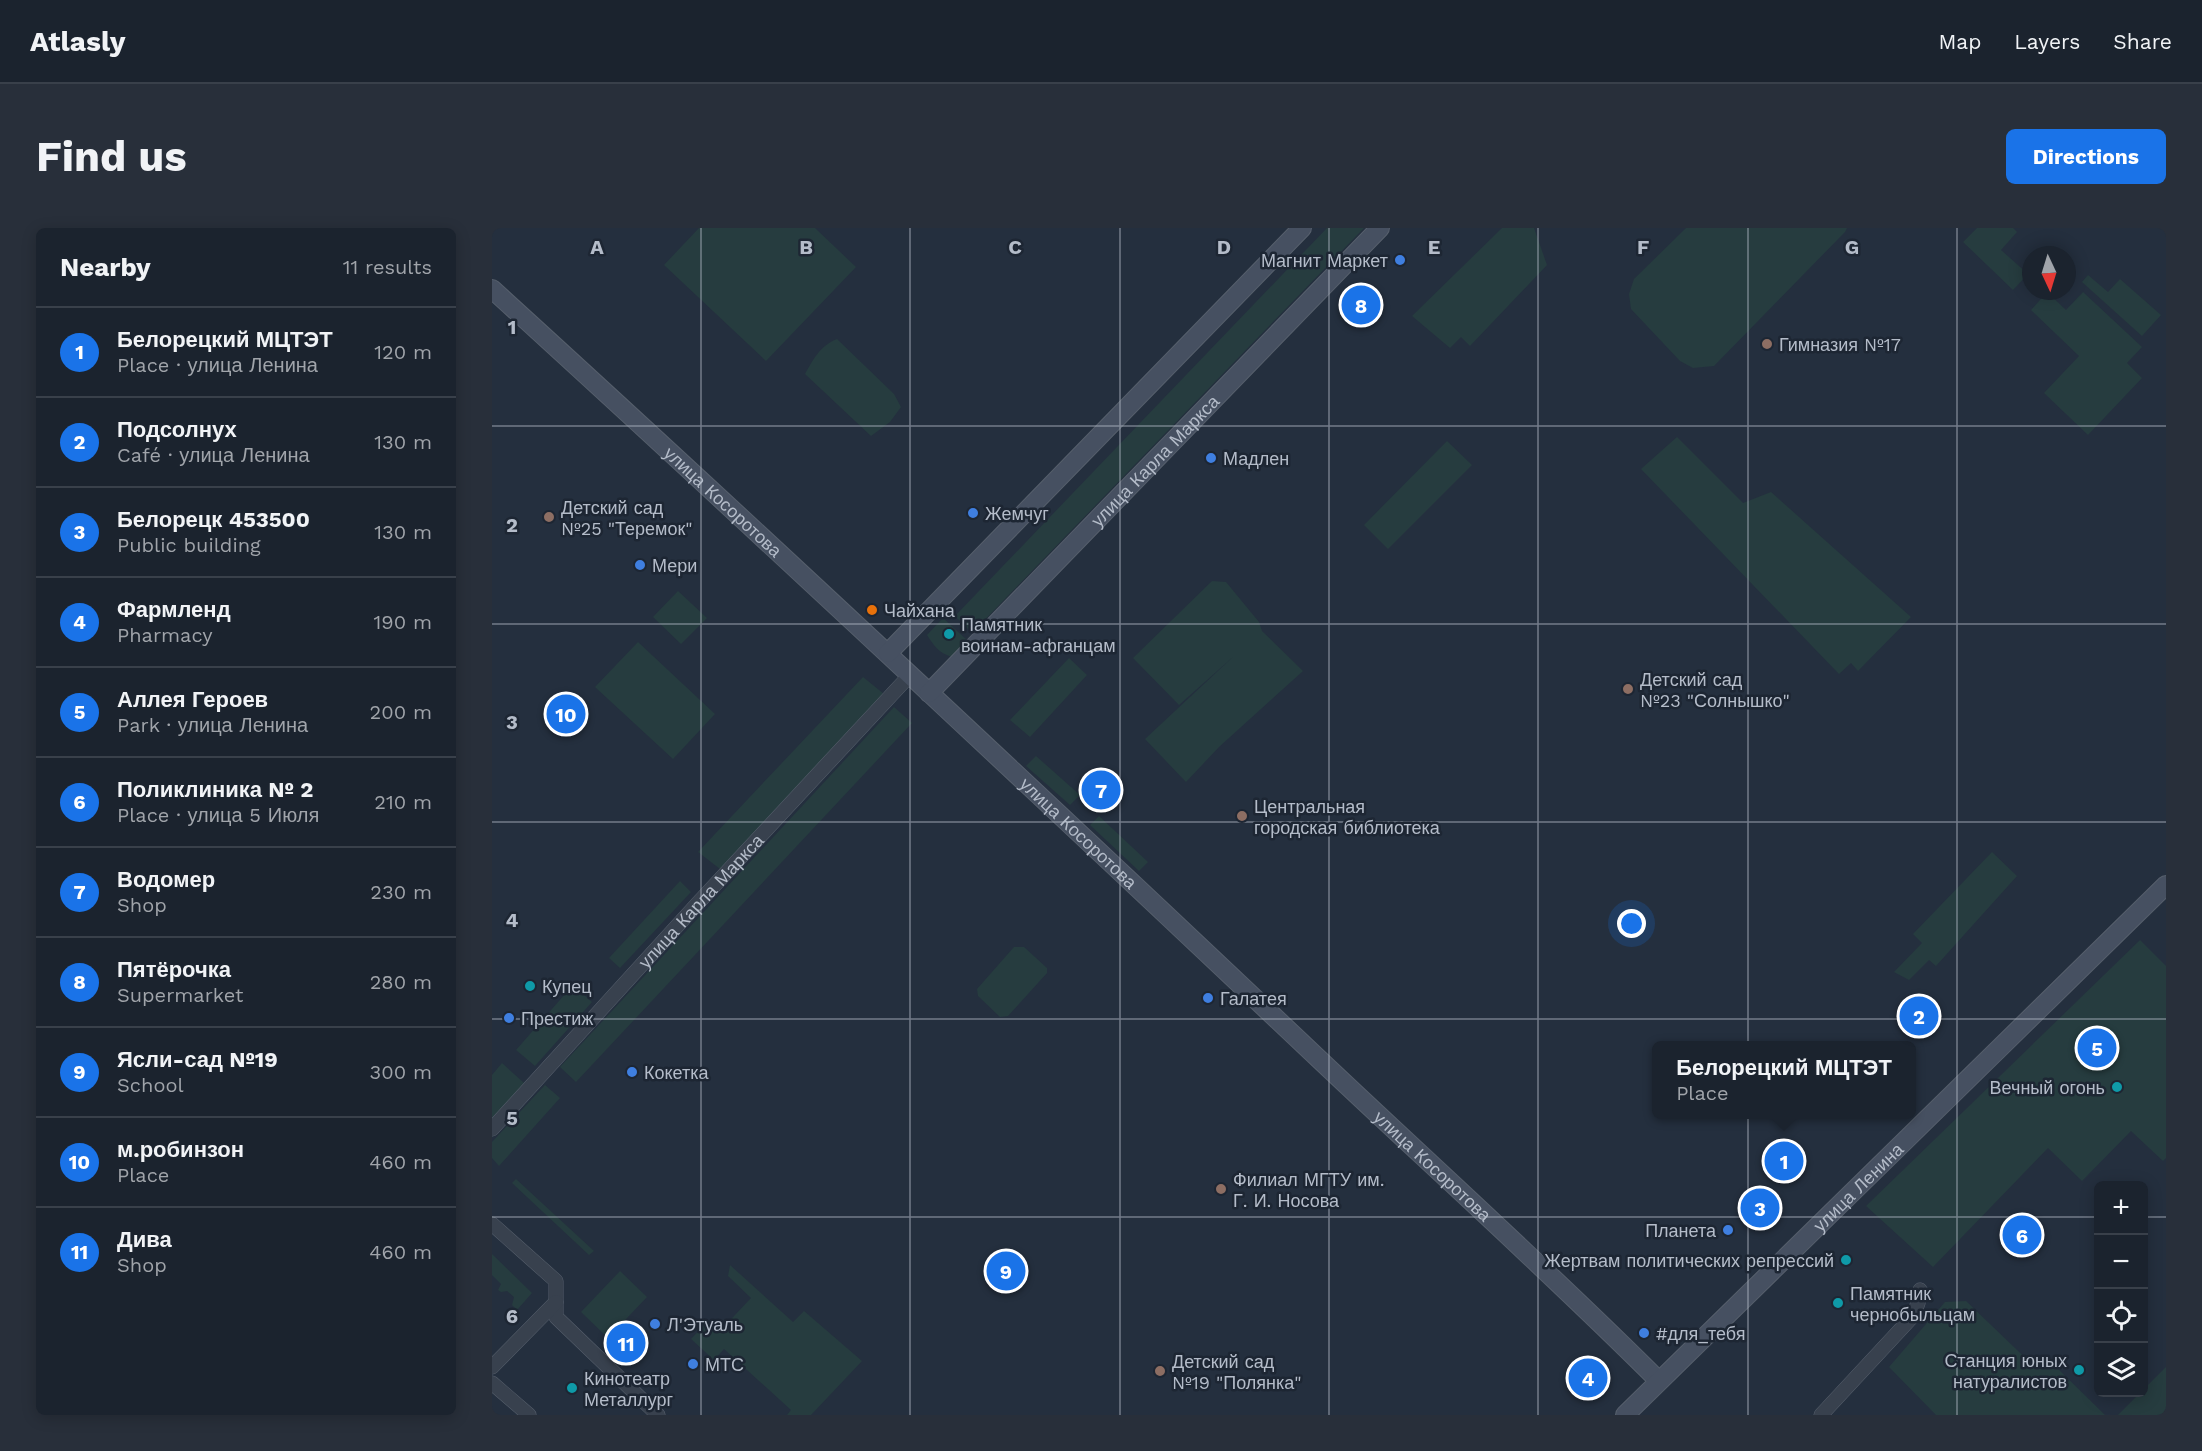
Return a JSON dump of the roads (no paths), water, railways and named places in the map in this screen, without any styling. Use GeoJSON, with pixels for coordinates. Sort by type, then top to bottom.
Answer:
{"type":"FeatureCollection","features":[{"type":"Feature","properties":{"kind":"street"},"geometry":{"type":"LineString","coordinates":[[888,653],[1302,228]]}},
{"type":"Feature","properties":{"kind":"street","name":"улица Карла Маркса"},"geometry":{"type":"LineString","coordinates":[[929,693],[1380,228]]}},
{"type":"Feature","properties":{"kind":"street","name":"улица Косоротова"},"geometry":{"type":"LineString","coordinates":[[492,288],[888,653],[1437,1167],[1659,1381]]}},
{"type":"Feature","properties":{"kind":"street","name":"улица Карла Маркса"},"geometry":{"type":"LineString","coordinates":[[492,1129],[910,675]]}},
{"type":"Feature","properties":{"kind":"street","name":"улица Ленина"},"geometry":{"type":"LineString","coordinates":[[1625,1415],[2166,885]]}},
{"type":"Feature","properties":{"kind":"street"},"geometry":{"type":"LineString","coordinates":[[492,1224],[555,1281],[556,1317],[658,1415]]}},
{"type":"Feature","properties":{"kind":"street"},"geometry":{"type":"LineString","coordinates":[[1821,1415],[1913,1316],[1920,1290]]}},
{"type":"Feature","properties":{"kind":"street"},"geometry":{"type":"LineString","coordinates":[[492,1367],[556,1302]]}},
{"type":"Feature","properties":{"kind":"street"},"geometry":{"type":"LineString","coordinates":[[492,1383],[529,1415]]}},
{"type":"Feature","properties":{"kind":"street"},"geometry":{"type":"LineString","coordinates":[[647,1415],[658,1415]]}},
{"type":"Feature","properties":{"kind":"place","name":"Магнит Маркет"},"geometry":{"type":"Point","coordinates":[1400,260]}},
{"type":"Feature","properties":{"kind":"place","name":"Пятёрочка"},"geometry":{"type":"Point","coordinates":[1361,305]}},
{"type":"Feature","properties":{"kind":"place","name":"Гимназия №17"},"geometry":{"type":"Point","coordinates":[1767,344]}},
{"type":"Feature","properties":{"kind":"place","name":"Мадлен"},"geometry":{"type":"Point","coordinates":[1211,458]}},
{"type":"Feature","properties":{"kind":"place","name":"Жемчуг"},"geometry":{"type":"Point","coordinates":[973,513]}},
{"type":"Feature","properties":{"kind":"place","name":"Детский сад №25 \"Теремок\""},"geometry":{"type":"Point","coordinates":[549,517]}},
{"type":"Feature","properties":{"kind":"place","name":"Мери"},"geometry":{"type":"Point","coordinates":[640,565]}},
{"type":"Feature","properties":{"kind":"place","name":"Чайхана"},"geometry":{"type":"Point","coordinates":[872,610]}},
{"type":"Feature","properties":{"kind":"place","name":"Памятник воинам-афганцам"},"geometry":{"type":"Point","coordinates":[949,634]}},
{"type":"Feature","properties":{"kind":"place","name":"Детский сад №23 \"Солнышко\""},"geometry":{"type":"Point","coordinates":[1628,689]}},
{"type":"Feature","properties":{"kind":"place","name":"м.робинзон"},"geometry":{"type":"Point","coordinates":[566,714]}},
{"type":"Feature","properties":{"kind":"place","name":"Водомер"},"geometry":{"type":"Point","coordinates":[1101,790]}},
{"type":"Feature","properties":{"kind":"place","name":"Центральная городская библиотека"},"geometry":{"type":"Point","coordinates":[1242,816]}},
{"type":"Feature","properties":{"kind":"place","name":"Купец"},"geometry":{"type":"Point","coordinates":[530,986]}},
{"type":"Feature","properties":{"kind":"place","name":"Галатея"},"geometry":{"type":"Point","coordinates":[1208,998]}},
{"type":"Feature","properties":{"kind":"place","name":"Подсолнух"},"geometry":{"type":"Point","coordinates":[1919,1016]}},
{"type":"Feature","properties":{"kind":"place","name":"Престиж"},"geometry":{"type":"Point","coordinates":[509,1018]}},
{"type":"Feature","properties":{"kind":"place","name":"Аллея Героев"},"geometry":{"type":"Point","coordinates":[2097,1048]}},
{"type":"Feature","properties":{"kind":"place","name":"Кокетка"},"geometry":{"type":"Point","coordinates":[632,1072]}},
{"type":"Feature","properties":{"kind":"place","name":"Вечный огонь"},"geometry":{"type":"Point","coordinates":[2117,1087]}},
{"type":"Feature","properties":{"kind":"place","name":"Белорецкий МЦТЭТ"},"geometry":{"type":"Point","coordinates":[1784,1161]}},
{"type":"Feature","properties":{"kind":"place","name":"Филиал МГТУ им. Г. И. Носова"},"geometry":{"type":"Point","coordinates":[1221,1189]}},
{"type":"Feature","properties":{"kind":"place","name":"Белорецк 453500"},"geometry":{"type":"Point","coordinates":[1760,1208]}},
{"type":"Feature","properties":{"kind":"place","name":"Планета"},"geometry":{"type":"Point","coordinates":[1728,1230]}},
{"type":"Feature","properties":{"kind":"place","name":"Поликлиника № 2"},"geometry":{"type":"Point","coordinates":[2022,1235]}},
{"type":"Feature","properties":{"kind":"place","name":"Жертвам политических репрессий"},"geometry":{"type":"Point","coordinates":[1846,1260]}},
{"type":"Feature","properties":{"kind":"place","name":"Ясли-сад №19"},"geometry":{"type":"Point","coordinates":[1006,1271]}},
{"type":"Feature","properties":{"kind":"place","name":"Памятник чернобыльцам"},"geometry":{"type":"Point","coordinates":[1838,1303]}},
{"type":"Feature","properties":{"kind":"place","name":"Л'Этуаль"},"geometry":{"type":"Point","coordinates":[655,1324]}},
{"type":"Feature","properties":{"kind":"place","name":"#для_тебя"},"geometry":{"type":"Point","coordinates":[1644,1333]}},
{"type":"Feature","properties":{"kind":"place","name":"Дива"},"geometry":{"type":"Point","coordinates":[626,1343]}},
{"type":"Feature","properties":{"kind":"place","name":"МТС"},"geometry":{"type":"Point","coordinates":[693,1364]}},
{"type":"Feature","properties":{"kind":"place","name":"Станция юных натуралистов"},"geometry":{"type":"Point","coordinates":[2079,1370]}},
{"type":"Feature","properties":{"kind":"place","name":"Детский сад №19 \"Полянка\""},"geometry":{"type":"Point","coordinates":[1160,1371]}},
{"type":"Feature","properties":{"kind":"place","name":"Фармленд"},"geometry":{"type":"Point","coordinates":[1588,1378]}},
{"type":"Feature","properties":{"kind":"place","name":"Кинотеатр Металлург"},"geometry":{"type":"Point","coordinates":[572,1388]}}]}
